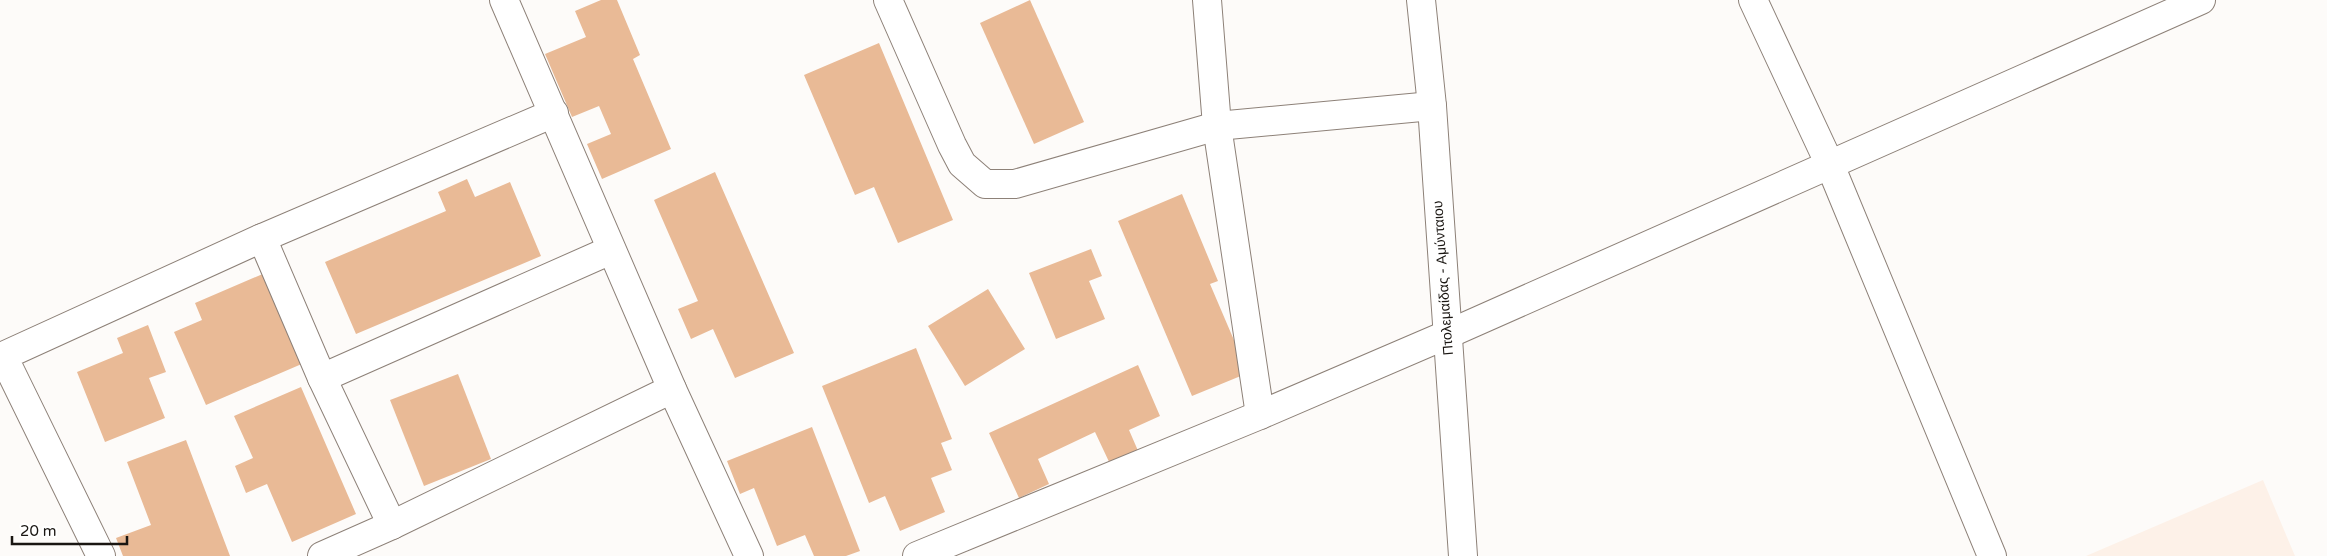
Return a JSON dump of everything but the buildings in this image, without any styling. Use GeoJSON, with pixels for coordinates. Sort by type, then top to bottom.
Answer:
{"type":"FeatureCollection","features":[{"type":"Feature","properties":{"kind":"street"},"geometry":{"type":"LineString","coordinates":[[504,0],[554,113],[611,250],[749,556]]}},
{"type":"Feature","properties":{"kind":"street"},"geometry":{"type":"LineString","coordinates":[[888,0],[962,164],[985,184],[1015,184],[1050,176],[1217,126],[1432,106]]}},
{"type":"Feature","properties":{"kind":"street"},"geometry":{"type":"LineString","coordinates":[[1207,0],[1217,126],[1260,415]]}},
{"type":"Feature","properties":{"kind":"street","name":"Πτολεμαίδας - Αμύνταιου"},"geometry":{"type":"LineString","coordinates":[[1421,0],[1432,106],[1446,334],[1463,556]]}},
{"type":"Feature","properties":{"kind":"street"},"geometry":{"type":"LineString","coordinates":[[1753,0],[1830,165],[1992,556]]}},
{"type":"Feature","properties":{"kind":"street"},"geometry":{"type":"LineString","coordinates":[[917,556],[1260,415],[2201,0]]}},
{"type":"Feature","properties":{"kind":"street"},"geometry":{"type":"LineString","coordinates":[[101,556],[2,356],[262,238],[554,113]]}},
{"type":"Feature","properties":{"kind":"street"},"geometry":{"type":"LineString","coordinates":[[262,238],[322,378],[392,525]]}},
{"type":"Feature","properties":{"kind":"street"},"geometry":{"type":"LineString","coordinates":[[322,378],[611,250]]}},
{"type":"Feature","properties":{"kind":"street"},"geometry":{"type":"LineString","coordinates":[[322,556],[392,525],[672,388]]}},
{"type":"Feature","properties":{"kind":"shaded area"},"geometry":{"type":"Polygon","coordinates":[[[2263,480],[2295,556],[2086,556],[2263,480]]]}}]}
